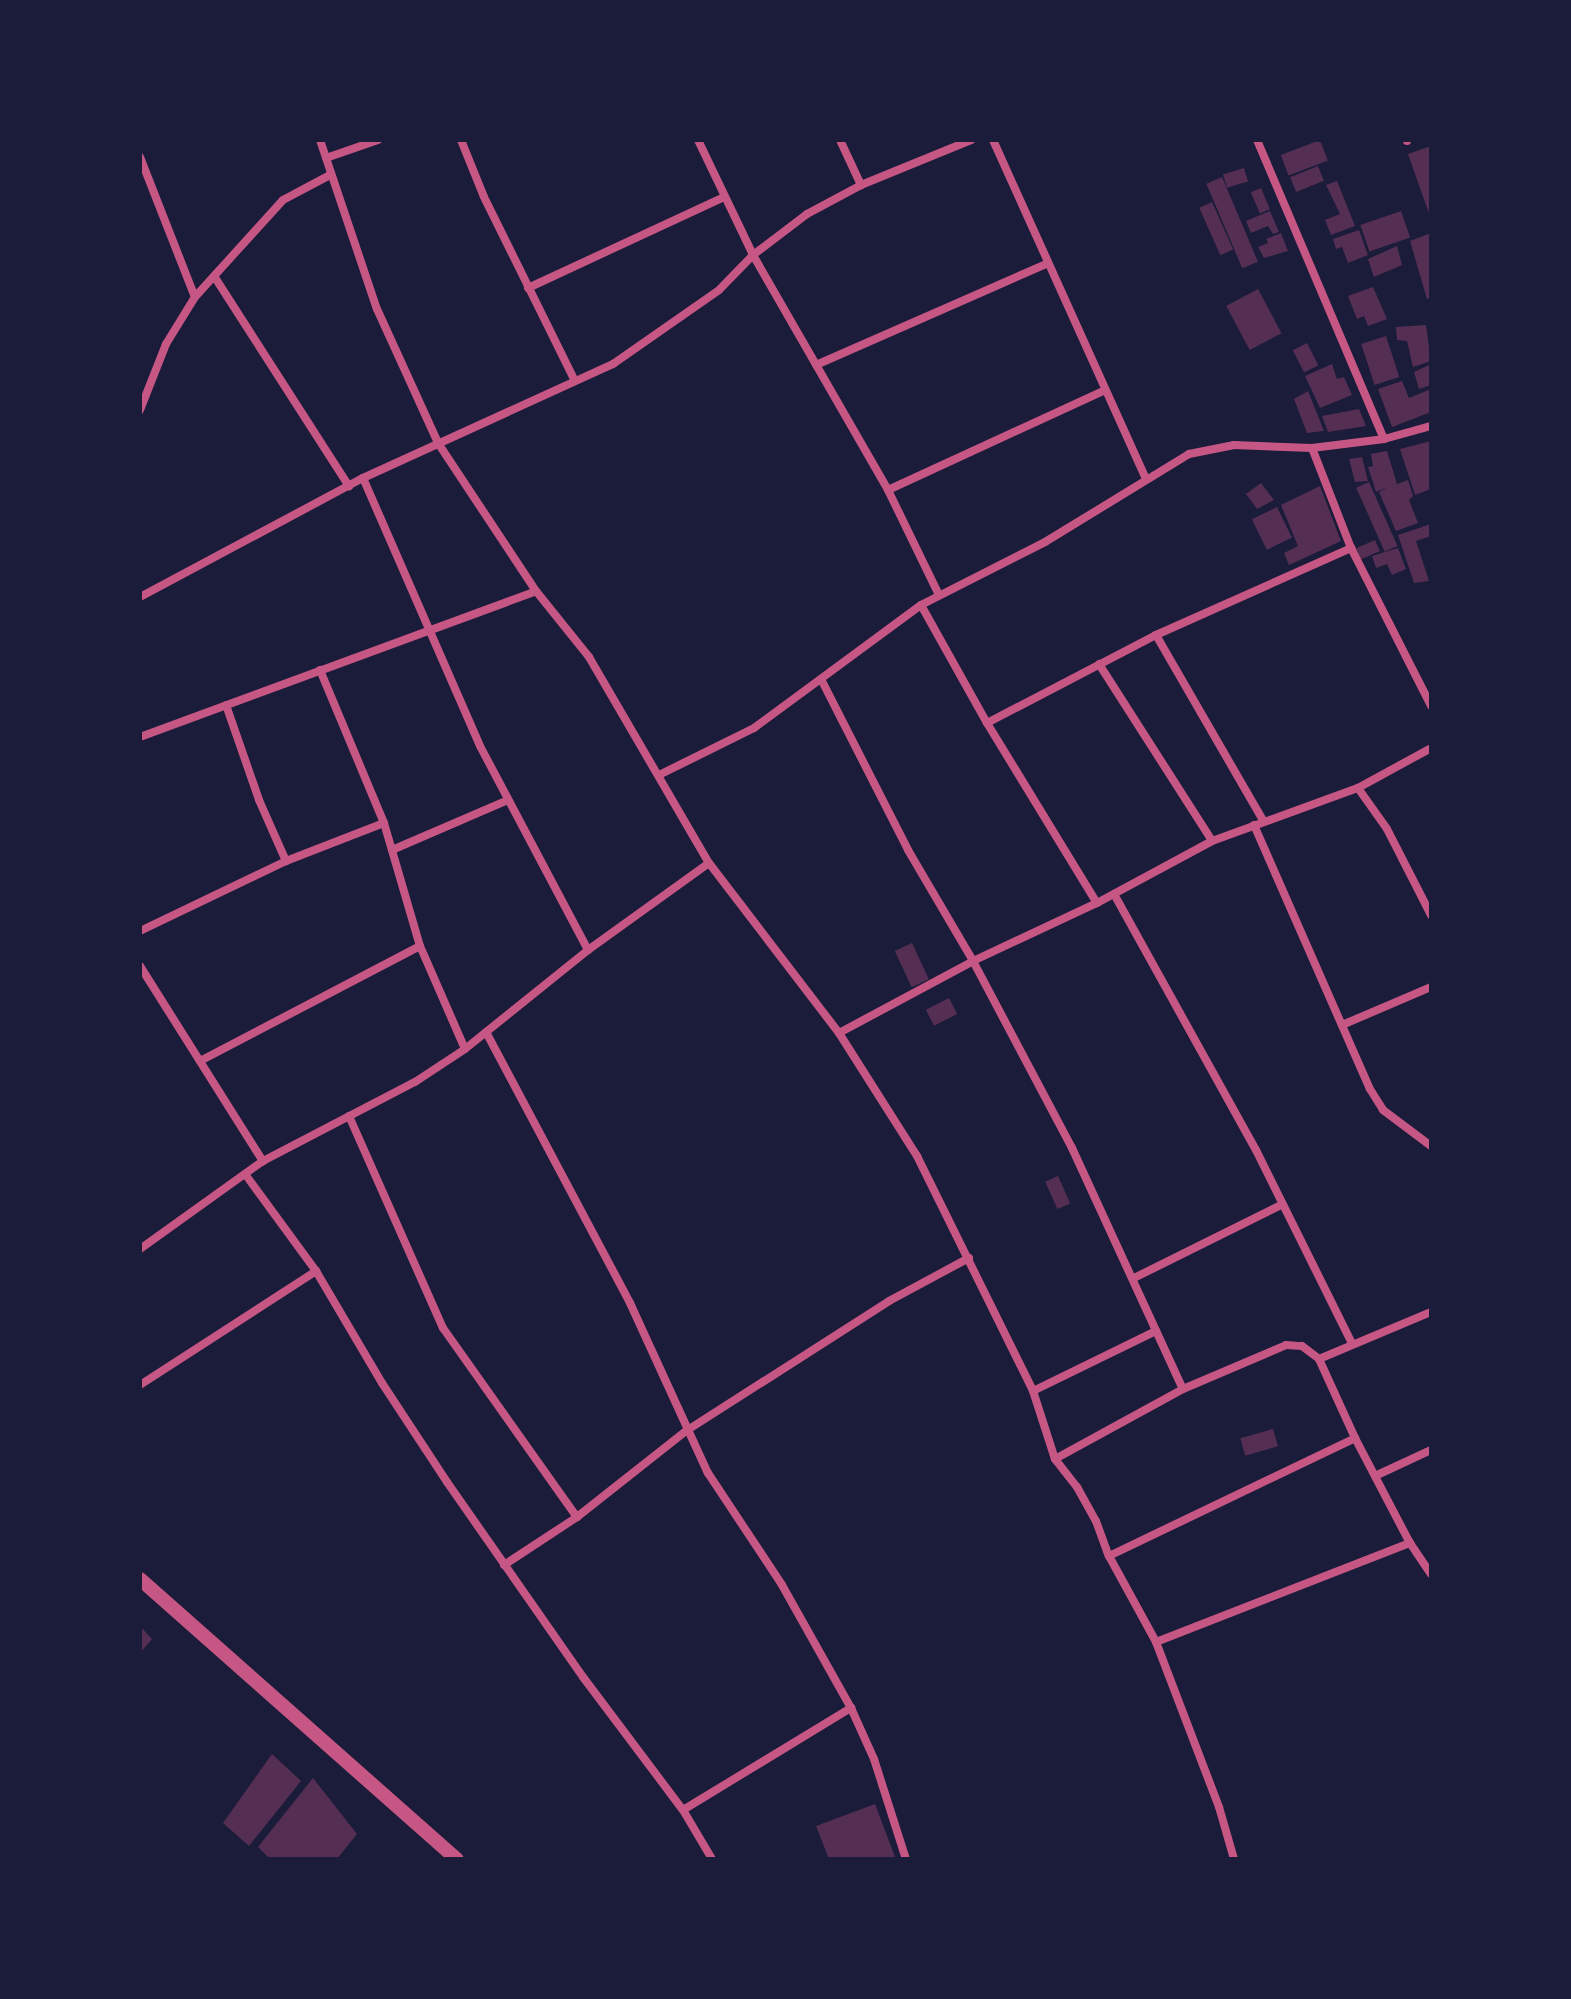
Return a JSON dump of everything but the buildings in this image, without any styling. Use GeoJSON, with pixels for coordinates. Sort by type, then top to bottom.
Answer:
{"type":"FeatureCollection","features":[{"type":"Feature","properties":{"kind":"street"},"geometry":{"type":"LineString","coordinates":[[320,140],[377,309],[438,443],[536,591],[589,657],[709,863],[839,1033],[917,1156],[1033,1391],[1055,1459],[1077,1487],[1096,1521],[1109,1556],[1156,1642],[1219,1807],[1234,1859]]}},
{"type":"Feature","properties":{"kind":"street"},"geometry":{"type":"LineString","coordinates":[[326,158],[378,140]]}},
{"type":"Feature","properties":{"kind":"street"},"geometry":{"type":"LineString","coordinates":[[461,140],[484,197],[575,381]]}},
{"type":"Feature","properties":{"kind":"street"},"geometry":{"type":"LineString","coordinates":[[698,140],[753,255],[888,490],[939,595]]}},
{"type":"Feature","properties":{"kind":"street"},"geometry":{"type":"LineString","coordinates":[[840,140],[861,185]]}},
{"type":"Feature","properties":{"kind":"street"},"geometry":{"type":"LineString","coordinates":[[140,597],[363,478],[613,364],[719,290],[753,255],[807,214],[861,185],[971,140]]}},
{"type":"Feature","properties":{"kind":"street"},"geometry":{"type":"LineString","coordinates":[[993,140],[1146,479]]}},
{"type":"Feature","properties":{"kind":"street"},"geometry":{"type":"LineString","coordinates":[[1257,140],[1384,439]]}},
{"type":"Feature","properties":{"kind":"street"},"geometry":{"type":"LineString","coordinates":[[140,157],[195,297]]}},
{"type":"Feature","properties":{"kind":"street"},"geometry":{"type":"LineString","coordinates":[[140,410],[166,344],[195,297],[283,200],[330,175]]}},
{"type":"Feature","properties":{"kind":"street"},"geometry":{"type":"LineString","coordinates":[[528,288],[724,197]]}},
{"type":"Feature","properties":{"kind":"street"},"geometry":{"type":"LineString","coordinates":[[816,365],[1048,263]]}},
{"type":"Feature","properties":{"kind":"street"},"geometry":{"type":"LineString","coordinates":[[214,276],[349,486]]}},
{"type":"Feature","properties":{"kind":"street"},"geometry":{"type":"LineString","coordinates":[[888,490],[1105,390]]}},
{"type":"Feature","properties":{"kind":"street"},"geometry":{"type":"LineString","coordinates":[[659,775],[754,728],[822,681],[921,605],[1045,542],[1189,454],[1234,445],[1312,448],[1384,439],[1431,426]]}},
{"type":"Feature","properties":{"kind":"street"},"geometry":{"type":"LineString","coordinates":[[1312,448],[1351,548],[1431,706]]}},
{"type":"Feature","properties":{"kind":"street"},"geometry":{"type":"LineString","coordinates":[[363,478],[427,631],[508,800],[588,950]]}},
{"type":"Feature","properties":{"kind":"street"},"geometry":{"type":"LineString","coordinates":[[987,723],[1156,635],[1351,548]]}},
{"type":"Feature","properties":{"kind":"street"},"geometry":{"type":"LineString","coordinates":[[140,737],[536,591]]}},
{"type":"Feature","properties":{"kind":"street"},"geometry":{"type":"LineString","coordinates":[[921,605],[987,723],[1097,903]]}},
{"type":"Feature","properties":{"kind":"street"},"geometry":{"type":"LineString","coordinates":[[1156,635],[1258,823],[1342,1025],[1383,1110],[1431,1146]]}},
{"type":"Feature","properties":{"kind":"street"},"geometry":{"type":"LineString","coordinates":[[1099,664],[1212,841]]}},
{"type":"Feature","properties":{"kind":"street"},"geometry":{"type":"LineString","coordinates":[[320,670],[384,823],[420,946],[465,1049]]}},
{"type":"Feature","properties":{"kind":"street"},"geometry":{"type":"LineString","coordinates":[[822,681],[908,850],[973,961],[1072,1148],[1183,1389]]}},
{"type":"Feature","properties":{"kind":"street"},"geometry":{"type":"LineString","coordinates":[[226,705],[259,800],[286,861]]}},
{"type":"Feature","properties":{"kind":"street"},"geometry":{"type":"LineString","coordinates":[[839,1033],[973,961],[1097,903],[1212,841],[1358,788],[1431,748]]}},
{"type":"Feature","properties":{"kind":"street"},"geometry":{"type":"LineString","coordinates":[[1358,788],[1387,829],[1431,915]]}},
{"type":"Feature","properties":{"kind":"street"},"geometry":{"type":"LineString","coordinates":[[392,850],[508,800]]}},
{"type":"Feature","properties":{"kind":"street"},"geometry":{"type":"LineString","coordinates":[[140,931],[286,861],[384,823]]}},
{"type":"Feature","properties":{"kind":"street"},"geometry":{"type":"LineString","coordinates":[[142,1244],[263,1161],[415,1082],[465,1049],[588,950],[709,863]]}},
{"type":"Feature","properties":{"kind":"street"},"geometry":{"type":"LineString","coordinates":[[1114,894],[1161,972],[1352,1343]]}},
{"type":"Feature","properties":{"kind":"street"},"geometry":{"type":"LineString","coordinates":[[200,1061],[420,946]]}},
{"type":"Feature","properties":{"kind":"street"},"geometry":{"type":"LineString","coordinates":[[140,966],[263,1161]]}},
{"type":"Feature","properties":{"kind":"street"},"geometry":{"type":"LineString","coordinates":[[1342,1025],[1431,987]]}},
{"type":"Feature","properties":{"kind":"street"},"geometry":{"type":"LineString","coordinates":[[486,1032],[630,1303],[670,1384],[686,1431],[708,1473],[782,1585],[851,1708],[874,1759],[906,1859]]}},
{"type":"Feature","properties":{"kind":"street"},"geometry":{"type":"LineString","coordinates":[[349,1116],[443,1328],[577,1517]]}},
{"type":"Feature","properties":{"kind":"street"},"geometry":{"type":"LineString","coordinates":[[245,1174],[316,1271],[382,1383],[504,1565],[683,1810],[712,1859]]}},
{"type":"Feature","properties":{"kind":"street"},"geometry":{"type":"LineString","coordinates":[[1134,1278],[1283,1204]]}},
{"type":"Feature","properties":{"kind":"street"},"geometry":{"type":"LineString","coordinates":[[504,1565],[577,1517],[686,1431],[889,1301],[969,1258]]}},
{"type":"Feature","properties":{"kind":"street"},"geometry":{"type":"LineString","coordinates":[[140,1385],[316,1271]]}},
{"type":"Feature","properties":{"kind":"street"},"geometry":{"type":"LineString","coordinates":[[1319,1359],[1431,1312]]}},
{"type":"Feature","properties":{"kind":"street"},"geometry":{"type":"LineString","coordinates":[[1033,1391],[1156,1331]]}},
{"type":"Feature","properties":{"kind":"street"},"geometry":{"type":"LineString","coordinates":[[1055,1459],[1183,1389],[1286,1345],[1302,1346],[1319,1359],[1355,1438],[1410,1543],[1431,1574]]}},
{"type":"Feature","properties":{"kind":"street"},"geometry":{"type":"LineString","coordinates":[[1109,1556],[1355,1438]]}},
{"type":"Feature","properties":{"kind":"street"},"geometry":{"type":"LineString","coordinates":[[1375,1476],[1431,1450]]}},
{"type":"Feature","properties":{"kind":"street"},"geometry":{"type":"LineString","coordinates":[[1156,1642],[1410,1543]]}},
{"type":"Feature","properties":{"kind":"street"},"geometry":{"type":"LineString","coordinates":[[140,1579],[457,1859]]}},
{"type":"Feature","properties":{"kind":"street"},"geometry":{"type":"LineString","coordinates":[[683,1810],[851,1708]]}}]}
